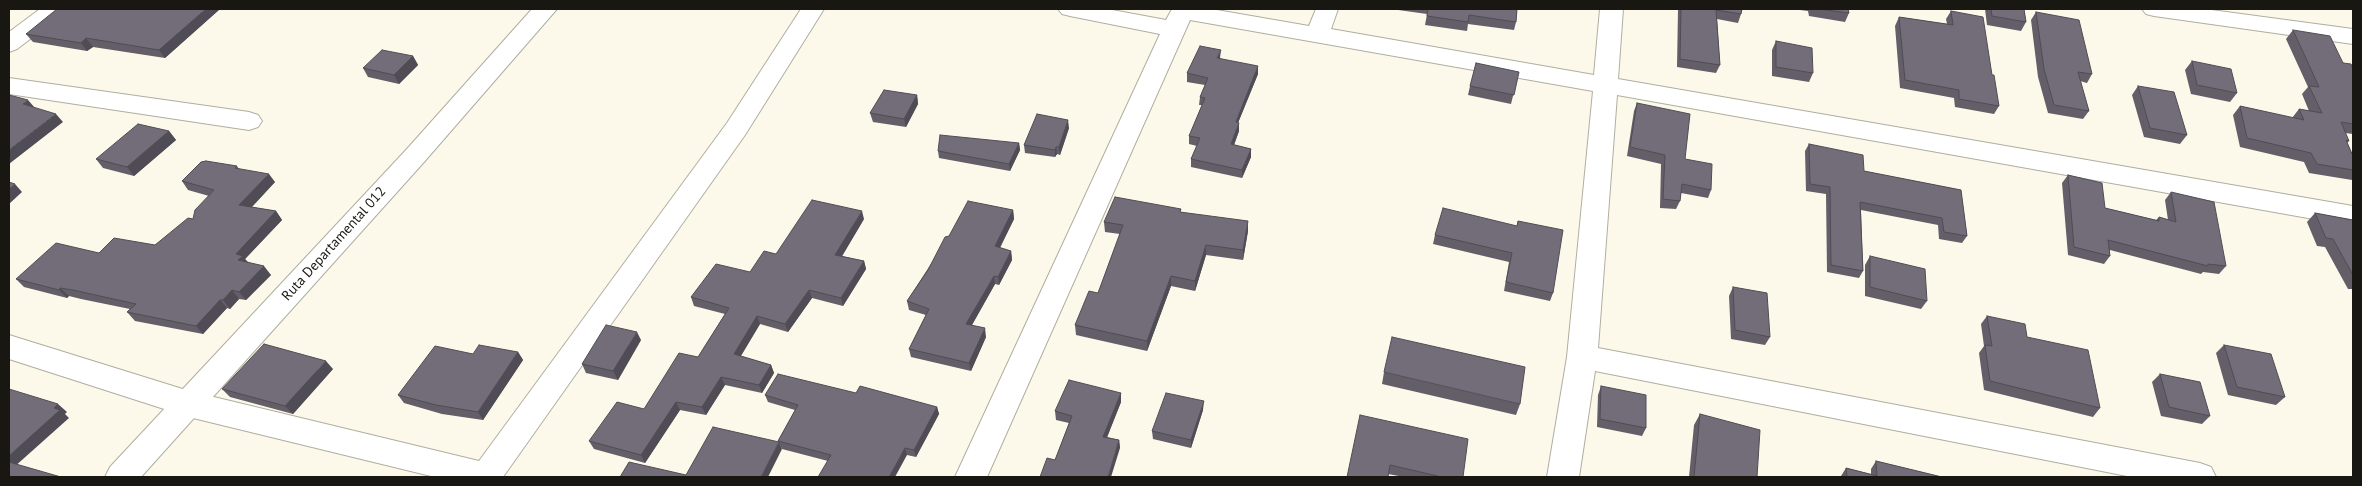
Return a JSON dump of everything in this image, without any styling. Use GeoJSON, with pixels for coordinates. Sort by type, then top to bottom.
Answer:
{"type":"FeatureCollection","features":[{"type":"Feature","properties":{"kind":"street"},"geometry":{"type":"LineString","coordinates":[[9,44],[55,9]]}},
{"type":"Feature","properties":{"kind":"street","name":"Ruta Departamental 012"},"geometry":{"type":"LineString","coordinates":[[122,477],[415,156],[545,9]]}},
{"type":"Feature","properties":{"kind":"street"},"geometry":{"type":"LineString","coordinates":[[9,348],[189,404],[485,477],[736,130],[812,9]]}},
{"type":"Feature","properties":{"kind":"street"},"geometry":{"type":"LineString","coordinates":[[1070,9],[1180,16],[1317,34],[2353,216]]}},
{"type":"Feature","properties":{"kind":"street"},"geometry":{"type":"LineString","coordinates":[[1317,34],[1327,9]]}},
{"type":"Feature","properties":{"kind":"street"},"geometry":{"type":"LineString","coordinates":[[1563,477],[1582,357],[1612,9]]}},
{"type":"Feature","properties":{"kind":"street"},"geometry":{"type":"LineString","coordinates":[[2154,9],[2353,37]]}},
{"type":"Feature","properties":{"kind":"street"},"geometry":{"type":"LineString","coordinates":[[971,477],[1180,16]]}},
{"type":"Feature","properties":{"kind":"street"},"geometry":{"type":"LineString","coordinates":[[9,86],[249,122]]}},
{"type":"Feature","properties":{"kind":"street"},"geometry":{"type":"LineString","coordinates":[[1582,357],[2166,474],[2200,477]]}},
{"type":"Feature","properties":{"kind":"building"},"geometry":{"type":"Polygon","coordinates":[[[57,9],[206,9],[159,50],[86,38],[81,43],[26,34],[57,9]]]}},
{"type":"Feature","properties":{"kind":"building"},"geometry":{"type":"Polygon","coordinates":[[[1428,9],[1517,9],[1516,22],[1469,15],[1468,22],[1427,16],[1428,9]]]}},
{"type":"Feature","properties":{"kind":"building"},"geometry":{"type":"Polygon","coordinates":[[[1681,9],[1742,9],[1741,14],[1716,10],[1720,65],[1680,59],[1681,9]]]}},
{"type":"Feature","properties":{"kind":"building"},"geometry":{"type":"Polygon","coordinates":[[[1818,9],[1848,9],[1849,13],[1818,9]]]}},
{"type":"Feature","properties":{"kind":"building"},"geometry":{"type":"Polygon","coordinates":[[[1991,9],[2024,9],[2026,22],[1992,16],[1991,9]]]}},
{"type":"Feature","properties":{"kind":"building"},"geometry":{"type":"Polygon","coordinates":[[[1951,11],[1983,17],[1999,106],[1959,99],[1959,90],[1905,80],[1899,17],[1953,25],[1951,11]]]}},
{"type":"Feature","properties":{"kind":"building"},"geometry":{"type":"Polygon","coordinates":[[[2036,12],[2079,20],[2092,74],[2078,72],[2089,111],[2054,105],[2044,69],[2036,12]]]}},
{"type":"Feature","properties":{"kind":"building"},"geometry":{"type":"Polygon","coordinates":[[[2293,30],[2330,36],[2343,63],[2351,64],[2353,69],[2353,124],[2341,122],[2353,156],[2353,170],[2317,164],[2311,153],[2247,138],[2240,106],[2304,120],[2299,109],[2322,113],[2309,86],[2319,87],[2293,30]]]}},
{"type":"Feature","properties":{"kind":"building"},"geometry":{"type":"Polygon","coordinates":[[[1776,41],[1812,48],[1813,73],[1776,67],[1776,41]]]}},
{"type":"Feature","properties":{"kind":"building"},"geometry":{"type":"Polygon","coordinates":[[[1200,46],[1221,50],[1217,58],[1258,66],[1236,122],[1239,123],[1231,144],[1251,149],[1242,170],[1191,159],[1200,138],[1189,136],[1205,98],[1200,97],[1208,78],[1187,73],[1200,46]]]}},
{"type":"Feature","properties":{"kind":"building"},"geometry":{"type":"Polygon","coordinates":[[[382,50],[413,56],[394,75],[363,68],[382,50]]]}},
{"type":"Feature","properties":{"kind":"building"},"geometry":{"type":"Polygon","coordinates":[[[2192,61],[2231,69],[2237,93],[2197,85],[2192,61]]]}},
{"type":"Feature","properties":{"kind":"building"},"geometry":{"type":"Polygon","coordinates":[[[1476,63],[1519,72],[1514,95],[1470,86],[1476,63]]]}},
{"type":"Feature","properties":{"kind":"building"},"geometry":{"type":"Polygon","coordinates":[[[2138,86],[2174,92],[2187,135],[2150,128],[2138,86]]]}},
{"type":"Feature","properties":{"kind":"building"},"geometry":{"type":"Polygon","coordinates":[[[884,90],[917,95],[904,119],[870,113],[884,90]]]}},
{"type":"Feature","properties":{"kind":"building"},"geometry":{"type":"Polygon","coordinates":[[[9,95],[28,100],[23,104],[56,114],[9,150],[9,95]]]}},
{"type":"Feature","properties":{"kind":"building"},"geometry":{"type":"Polygon","coordinates":[[[1637,103],[1690,114],[1685,159],[1712,164],[1711,190],[1682,184],[1680,201],[1663,199],[1665,155],[1630,147],[1637,103]]]}},
{"type":"Feature","properties":{"kind":"building"},"geometry":{"type":"Polygon","coordinates":[[[1037,114],[1068,120],[1059,147],[1056,147],[1055,150],[1024,145],[1037,114]]]}},
{"type":"Feature","properties":{"kind":"building"},"geometry":{"type":"Polygon","coordinates":[[[138,124],[169,131],[127,167],[96,159],[138,124]]]}},
{"type":"Feature","properties":{"kind":"building"},"geometry":{"type":"Polygon","coordinates":[[[940,135],[1019,143],[1009,164],[938,151],[940,135]]]}},
{"type":"Feature","properties":{"kind":"building"},"geometry":{"type":"Polygon","coordinates":[[[1809,144],[1863,155],[1864,171],[1961,190],[1967,236],[1944,232],[1942,218],[1860,202],[1863,271],[1831,265],[1830,187],[1810,184],[1809,144]]]}},
{"type":"Feature","properties":{"kind":"building"},"geometry":{"type":"Polygon","coordinates":[[[206,161],[269,174],[239,205],[276,211],[236,254],[243,256],[238,260],[264,266],[239,292],[232,290],[223,300],[220,300],[196,326],[127,312],[136,304],[73,290],[60,288],[59,290],[16,279],[56,243],[99,253],[114,238],[155,245],[188,218],[193,219],[195,210],[214,190],[182,181],[201,162],[206,161]]]}},
{"type":"Feature","properties":{"kind":"building"},"geometry":{"type":"Polygon","coordinates":[[[2068,175],[2102,183],[2105,208],[2159,221],[2159,217],[2176,222],[2171,192],[2214,202],[2226,266],[2208,264],[2208,266],[2108,240],[2110,256],[2074,247],[2068,175]]]}},
{"type":"Feature","properties":{"kind":"building"},"geometry":{"type":"Polygon","coordinates":[[[9,182],[15,184],[9,189],[9,182]]]}},
{"type":"Feature","properties":{"kind":"building"},"geometry":{"type":"Polygon","coordinates":[[[1115,197],[1181,209],[1180,212],[1248,221],[1243,250],[1206,245],[1195,281],[1171,276],[1147,341],[1075,325],[1089,291],[1098,293],[1123,225],[1104,222],[1115,197]]]}},
{"type":"Feature","properties":{"kind":"building"},"geometry":{"type":"Polygon","coordinates":[[[812,200],[862,211],[835,255],[864,261],[841,298],[809,290],[785,324],[757,316],[734,354],[771,365],[759,385],[721,377],[702,407],[676,402],[641,455],[589,441],[617,402],[644,409],[679,353],[698,357],[729,308],[691,297],[716,264],[750,272],[764,251],[776,254],[812,200]]]}},
{"type":"Feature","properties":{"kind":"building"},"geometry":{"type":"Polygon","coordinates":[[[968,201],[1013,210],[995,246],[1011,251],[998,277],[994,276],[966,324],[985,328],[969,363],[909,349],[929,309],[907,301],[928,270],[945,237],[949,236],[968,201]]]}},
{"type":"Feature","properties":{"kind":"building"},"geometry":{"type":"Polygon","coordinates":[[[1443,208],[1517,226],[1518,221],[1563,230],[1553,293],[1506,282],[1512,253],[1435,235],[1443,208]]]}},
{"type":"Feature","properties":{"kind":"building"},"geometry":{"type":"Polygon","coordinates":[[[2315,213],[2353,220],[2353,275],[2333,239],[2326,238],[2315,213]]]}},
{"type":"Feature","properties":{"kind":"building"},"geometry":{"type":"Polygon","coordinates":[[[1870,256],[1925,269],[1927,301],[1870,287],[1870,256]]]}},
{"type":"Feature","properties":{"kind":"building"},"geometry":{"type":"Polygon","coordinates":[[[1733,287],[1767,293],[1770,337],[1735,330],[1733,287]]]}},
{"type":"Feature","properties":{"kind":"building"},"geometry":{"type":"Polygon","coordinates":[[[1987,316],[2025,324],[2027,337],[2088,350],[2100,408],[1990,381],[1985,345],[1992,346],[1987,316]]]}},
{"type":"Feature","properties":{"kind":"building"},"geometry":{"type":"Polygon","coordinates":[[[606,325],[637,332],[613,371],[582,364],[606,325]]]}},
{"type":"Feature","properties":{"kind":"building"},"geometry":{"type":"Polygon","coordinates":[[[1392,337],[1525,367],[1520,404],[1384,372],[1392,337]]]}},
{"type":"Feature","properties":{"kind":"building"},"geometry":{"type":"Polygon","coordinates":[[[264,344],[326,361],[285,406],[222,389],[264,344]]]}},
{"type":"Feature","properties":{"kind":"building"},"geometry":{"type":"Polygon","coordinates":[[[479,345],[518,352],[478,412],[436,405],[398,395],[435,346],[473,354],[479,345]]]}},
{"type":"Feature","properties":{"kind":"building"},"geometry":{"type":"Polygon","coordinates":[[[2224,345],[2271,354],[2285,397],[2237,387],[2224,345]]]}},
{"type":"Feature","properties":{"kind":"building"},"geometry":{"type":"Polygon","coordinates":[[[778,374],[856,393],[860,386],[937,407],[914,450],[905,448],[889,477],[818,477],[831,455],[778,441],[798,405],[765,395],[778,374]]]}},
{"type":"Feature","properties":{"kind":"building"},"geometry":{"type":"Polygon","coordinates":[[[2160,374],[2200,382],[2210,416],[2169,407],[2160,374]]]}},
{"type":"Feature","properties":{"kind":"building"},"geometry":{"type":"Polygon","coordinates":[[[1069,380],[1121,393],[1103,437],[1119,440],[1108,477],[1040,477],[1047,458],[1055,460],[1072,416],[1055,411],[1069,380]]]}},
{"type":"Feature","properties":{"kind":"building"},"geometry":{"type":"Polygon","coordinates":[[[1601,386],[1646,395],[1646,428],[1600,419],[1601,386]]]}},
{"type":"Feature","properties":{"kind":"building"},"geometry":{"type":"Polygon","coordinates":[[[9,389],[58,404],[54,408],[60,410],[9,456],[9,389]]]}},
{"type":"Feature","properties":{"kind":"building"},"geometry":{"type":"Polygon","coordinates":[[[1166,393],[1204,401],[1191,440],[1152,431],[1166,393]]]}},
{"type":"Feature","properties":{"kind":"building"},"geometry":{"type":"Polygon","coordinates":[[[1700,414],[1760,430],[1757,477],[1694,477],[1700,414]]]}},
{"type":"Feature","properties":{"kind":"building"},"geometry":{"type":"Polygon","coordinates":[[[1360,415],[1468,439],[1463,477],[1442,477],[1390,465],[1388,477],[1347,477],[1360,415]]]}},
{"type":"Feature","properties":{"kind":"building"},"geometry":{"type":"Polygon","coordinates":[[[713,427],[779,442],[761,477],[620,477],[629,462],[686,475],[713,427]]]}},
{"type":"Feature","properties":{"kind":"building"},"geometry":{"type":"Polygon","coordinates":[[[1876,461],[1942,477],[1847,477],[1846,468],[1877,476],[1876,461]]]}},
{"type":"Feature","properties":{"kind":"building"},"geometry":{"type":"Polygon","coordinates":[[[9,462],[61,477],[9,477],[9,462]]]}}]}
